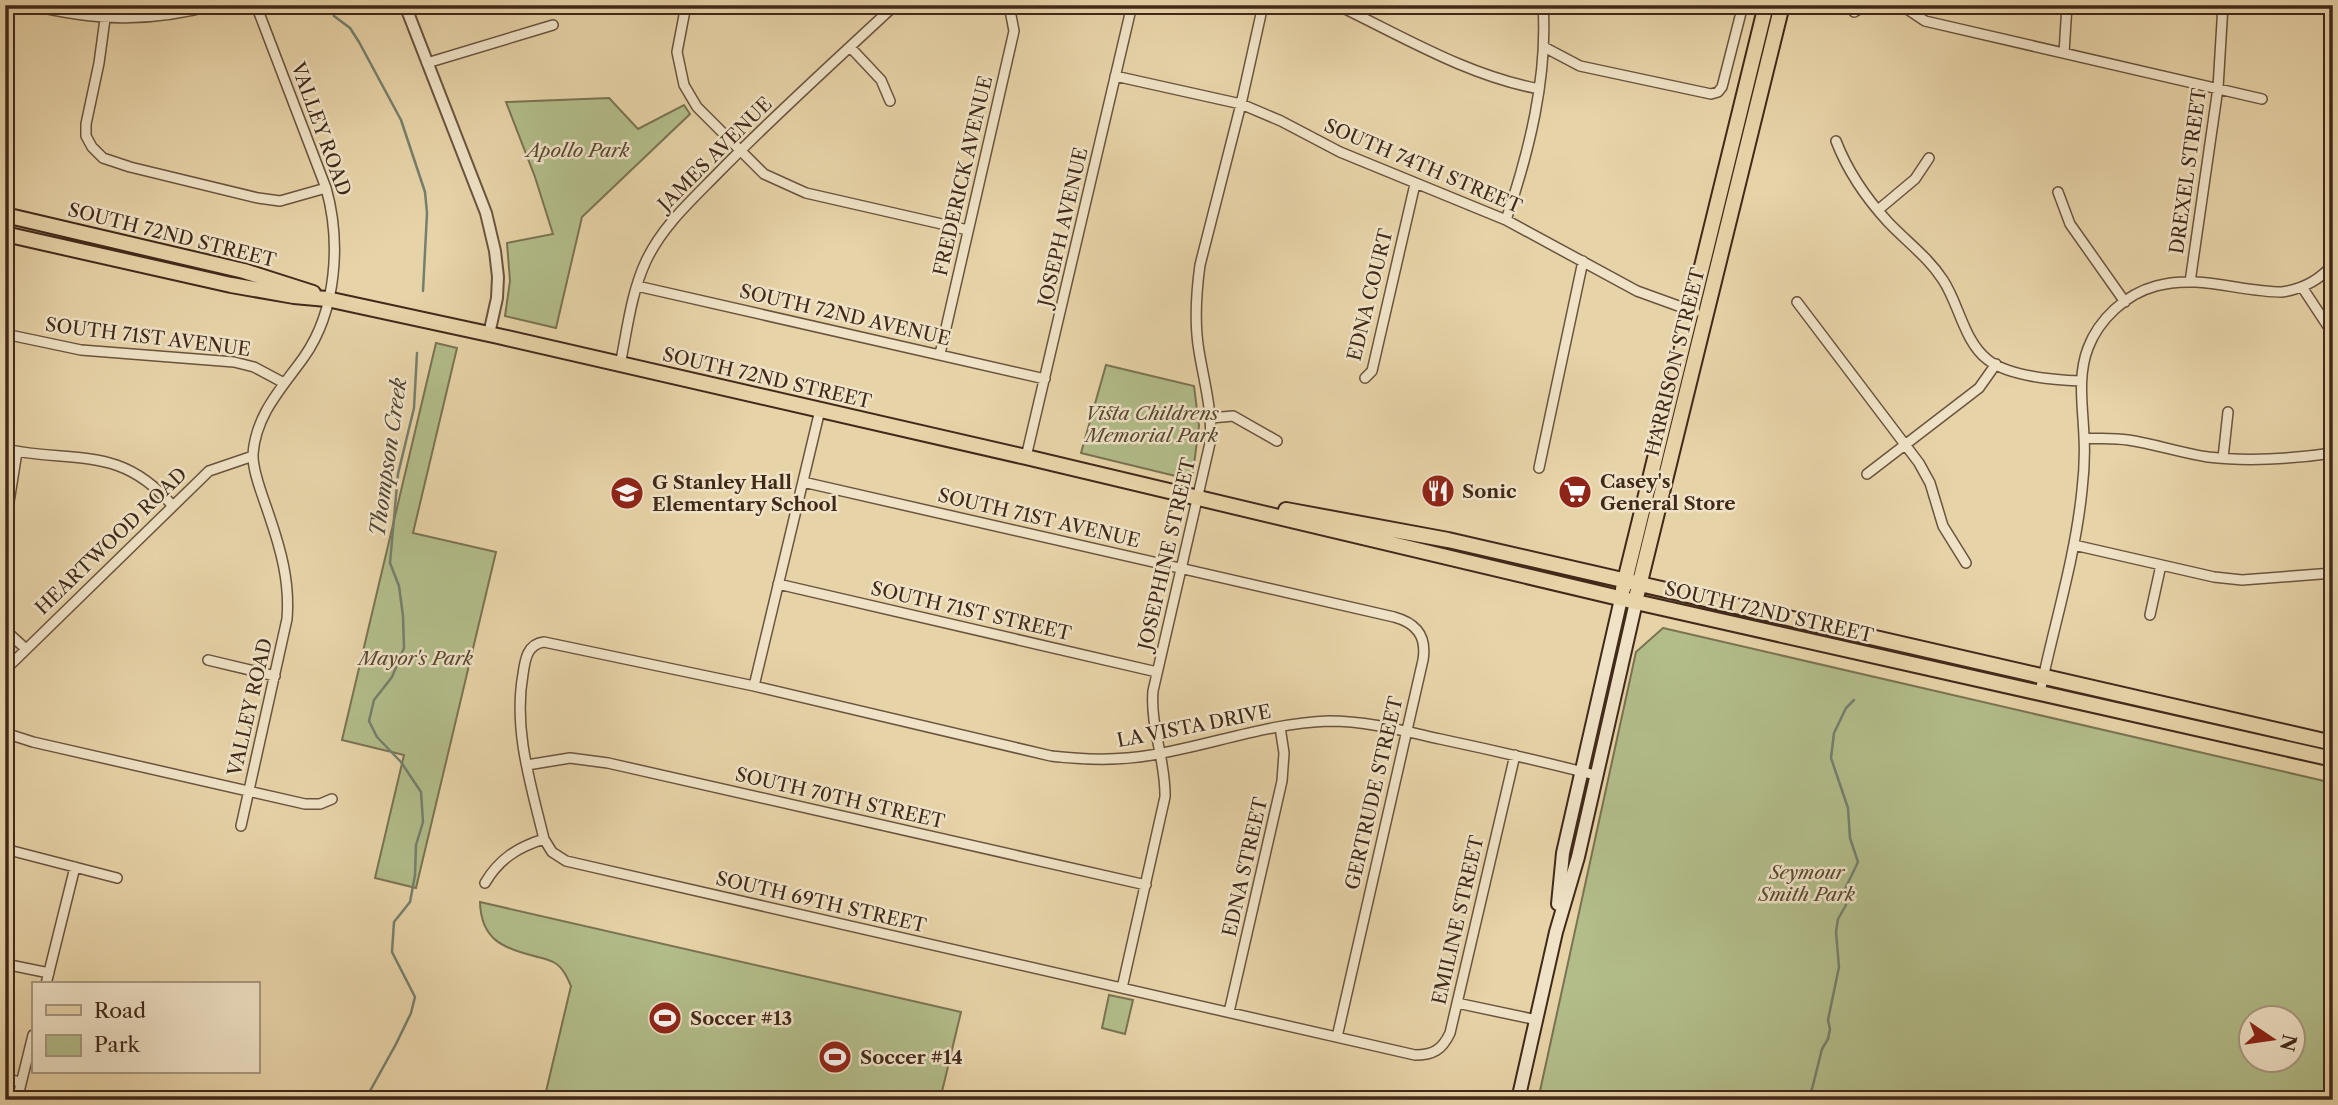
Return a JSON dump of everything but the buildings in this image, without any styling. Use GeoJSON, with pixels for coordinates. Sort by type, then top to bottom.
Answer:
{"type":"FeatureCollection","features":[{"type":"Feature","properties":{"kind":"main road","name":"HARRISON STREET"},"geometry":{"type":"LineString","coordinates":[[1632,584],[1692,311],[1766,5]]}},
{"type":"Feature","properties":{"kind":"main road","name":"HARRISON STREET"},"geometry":{"type":"LineString","coordinates":[[1556,932],[1563,853],[1581,771],[1707,316],[1782,5]]}},
{"type":"Feature","properties":{"kind":"main road","name":"SOUTH 72ND STREET"},"geometry":{"type":"LineString","coordinates":[[5,215],[244,271],[293,285],[327,299]]}},
{"type":"Feature","properties":{"kind":"main road","name":"SOUTH 72ND STREET"},"geometry":{"type":"LineString","coordinates":[[5,234],[231,285],[327,299],[489,334],[1198,497],[1628,600],[2333,759]]}},
{"type":"Feature","properties":{"kind":"main road","name":"SOUTH 72ND STREET"},"geometry":{"type":"LineString","coordinates":[[1198,497],[1225,499],[1448,540],[2333,743]]}},
{"type":"Feature","properties":{"kind":"main road","name":"HARRISON STREET"},"geometry":{"type":"LineString","coordinates":[[1518,1100],[1556,932],[1578,856],[1628,600]]}},
{"type":"Feature","properties":{"kind":"street"},"geometry":{"type":"LineString","coordinates":[[30,5],[72,15],[105,19],[154,17],[214,5]]}},
{"type":"Feature","properties":{"kind":"street","name":"VALLEY ROAD"},"geometry":{"type":"LineString","coordinates":[[241,826],[275,676],[289,599],[286,571],[253,456],[261,420],[270,401],[312,344],[322,321],[336,249],[332,208],[326,188],[256,5]]}},
{"type":"Feature","properties":{"kind":"street"},"geometry":{"type":"LineString","coordinates":[[405,5],[486,213],[495,251],[497,298],[489,334]]}},
{"type":"Feature","properties":{"kind":"street"},"geometry":{"type":"LineString","coordinates":[[686,5],[677,52],[684,85],[693,103],[764,174],[806,193],[968,230]]}},
{"type":"Feature","properties":{"kind":"street","name":"JAMES AVENUE"},"geometry":{"type":"LineString","coordinates":[[620,365],[637,286],[645,262],[674,218],[740,151],[895,5]]}},
{"type":"Feature","properties":{"kind":"street","name":"FREDERICK AVENUE"},"geometry":{"type":"LineString","coordinates":[[940,354],[1014,31],[1009,5]]}},
{"type":"Feature","properties":{"kind":"street","name":"JOSEPH AVENUE"},"geometry":{"type":"LineString","coordinates":[[1026,457],[1132,5]]}},
{"type":"Feature","properties":{"kind":"street","name":"JOSEPHINE STREET"},"geometry":{"type":"LineString","coordinates":[[1122,988],[1165,797],[1152,708],[1157,672],[1210,443],[1210,418],[1196,321],[1196,289],[1263,5]]}},
{"type":"Feature","properties":{"kind":"street"},"geometry":{"type":"LineString","coordinates":[[1337,5],[1473,71],[1508,83],[1539,89]]}},
{"type":"Feature","properties":{"kind":"street"},"geometry":{"type":"LineString","coordinates":[[1506,220],[1539,89],[1544,47],[1544,5]]}},
{"type":"Feature","properties":{"kind":"street"},"geometry":{"type":"LineString","coordinates":[[1544,47],[1580,66],[1711,94],[1722,87],[1743,5]]}},
{"type":"Feature","properties":{"kind":"street"},"geometry":{"type":"LineString","coordinates":[[1854,12],[1866,5]]}},
{"type":"Feature","properties":{"kind":"street"},"geometry":{"type":"LineString","coordinates":[[1901,5],[1925,21],[2262,99]]}},
{"type":"Feature","properties":{"kind":"street"},"geometry":{"type":"LineString","coordinates":[[2064,53],[2067,5]]}},
{"type":"Feature","properties":{"kind":"street","name":"DREXEL STREET"},"geometry":{"type":"LineString","coordinates":[[2040,692],[2074,545],[2082,492],[2084,438],[2081,382],[2085,356],[2094,336],[2112,312],[2125,302],[2155,286],[2190,282],[2218,89],[2223,5]]}},
{"type":"Feature","properties":{"kind":"street"},"geometry":{"type":"LineString","coordinates":[[105,19],[86,124],[86,136],[103,158],[279,201],[326,188]]}},
{"type":"Feature","properties":{"kind":"street"},"geometry":{"type":"LineString","coordinates":[[427,62],[553,25]]}},
{"type":"Feature","properties":{"kind":"street"},"geometry":{"type":"LineString","coordinates":[[850,47],[881,80],[890,101]]}},
{"type":"Feature","properties":{"kind":"street","name":"SOUTH 74TH STREET"},"geometry":{"type":"LineString","coordinates":[[1115,76],[1241,104],[1281,121],[1340,152],[1506,220],[1637,290],[1707,316]]}},
{"type":"Feature","properties":{"kind":"street"},"geometry":{"type":"LineString","coordinates":[[1836,141],[1843,160],[1878,211],[1934,267],[1955,300],[1975,345],[1988,360],[2012,371],[2081,382]]}},
{"type":"Feature","properties":{"kind":"street"},"geometry":{"type":"LineString","coordinates":[[1878,211],[1915,179],[1929,158]]}},
{"type":"Feature","properties":{"kind":"street","name":"EDNA COURT"},"geometry":{"type":"LineString","coordinates":[[1365,378],[1372,371],[1415,184]]}},
{"type":"Feature","properties":{"kind":"street"},"geometry":{"type":"LineString","coordinates":[[2058,192],[2062,210],[2070,224],[2125,302]]}},
{"type":"Feature","properties":{"kind":"street"},"geometry":{"type":"LineString","coordinates":[[1539,468],[1583,261]]}},
{"type":"Feature","properties":{"kind":"street"},"geometry":{"type":"LineString","coordinates":[[2190,282],[2271,292],[2294,290],[2322,276],[2333,264]]}},
{"type":"Feature","properties":{"kind":"street","name":"SOUTH 72ND AVENUE"},"geometry":{"type":"LineString","coordinates":[[637,286],[1045,379]]}},
{"type":"Feature","properties":{"kind":"street"},"geometry":{"type":"LineString","coordinates":[[2302,287],[2333,334]]}},
{"type":"Feature","properties":{"kind":"street"},"geometry":{"type":"LineString","coordinates":[[1797,302],[1926,474],[1944,526],[1966,563]]}},
{"type":"Feature","properties":{"kind":"street","name":"SOUTH 71ST AVENUE"},"geometry":{"type":"LineString","coordinates":[[5,334],[81,350],[234,362],[254,367],[284,383]]}},
{"type":"Feature","properties":{"kind":"street"},"geometry":{"type":"LineString","coordinates":[[1867,474],[1979,388],[1996,364]]}},
{"type":"Feature","properties":{"kind":"street"},"geometry":{"type":"LineString","coordinates":[[754,686],[820,410]]}},
{"type":"Feature","properties":{"kind":"street"},"geometry":{"type":"LineString","coordinates":[[2223,458],[2228,412]]}},
{"type":"Feature","properties":{"kind":"street"},"geometry":{"type":"LineString","coordinates":[[1210,418],[1233,416],[1277,441]]}},
{"type":"Feature","properties":{"kind":"street"},"geometry":{"type":"LineString","coordinates":[[2084,438],[2129,440],[2223,458],[2295,458],[2333,453]]}},
{"type":"Feature","properties":{"kind":"street"},"geometry":{"type":"LineString","coordinates":[[5,449],[116,463],[137,472],[172,505]]}},
{"type":"Feature","properties":{"kind":"street"},"geometry":{"type":"LineString","coordinates":[[8,508],[17,452]]}},
{"type":"Feature","properties":{"kind":"street","name":"HEARTWOOD ROAD"},"geometry":{"type":"LineString","coordinates":[[5,670],[209,471],[253,456]]}},
{"type":"Feature","properties":{"kind":"street","name":"SOUTH 71ST AVENUE"},"geometry":{"type":"LineString","coordinates":[[803,482],[1348,608]]}},
{"type":"Feature","properties":{"kind":"street"},"geometry":{"type":"LineString","coordinates":[[2074,545],[2214,577],[2242,580],[2333,573]]}},
{"type":"Feature","properties":{"kind":"street"},"geometry":{"type":"LineString","coordinates":[[2150,615],[2161,565]]}},
{"type":"Feature","properties":{"kind":"street","name":"SOUTH 71ST STREET"},"geometry":{"type":"LineString","coordinates":[[778,584],[1157,672]]}},
{"type":"Feature","properties":{"kind":"street","name":"GERTRUDE STREET"},"geometry":{"type":"LineString","coordinates":[[1337,1037],[1424,654],[1420,633],[1413,625],[1404,620],[1348,608]]}},
{"type":"Feature","properties":{"kind":"street"},"geometry":{"type":"LineString","coordinates":[[5,630],[26,649]]}},
{"type":"Feature","properties":{"kind":"street","name":"LA VISTA DRIVE"},"geometry":{"type":"LineString","coordinates":[[527,765],[521,733],[520,694],[524,663],[531,647],[539,642],[550,642],[1051,755],[1110,760],[1160,753],[1280,727],[1315,722],[1348,722],[1406,731],[1595,775]]}},
{"type":"Feature","properties":{"kind":"street"},"geometry":{"type":"LineString","coordinates":[[208,660],[275,676]]}},
{"type":"Feature","properties":{"kind":"street","name":"EDNA STREET"},"geometry":{"type":"LineString","coordinates":[[1229,1013],[1282,781],[1284,753],[1280,727]]}},
{"type":"Feature","properties":{"kind":"street"},"geometry":{"type":"LineString","coordinates":[[5,733],[33,742],[305,804],[320,804],[332,799]]}},
{"type":"Feature","properties":{"kind":"street","name":"EMILINE STREET"},"geometry":{"type":"LineString","coordinates":[[1398,1052],[1424,1055],[1441,1048],[1450,1033],[1515,755]]}},
{"type":"Feature","properties":{"kind":"street","name":"SOUTH 70TH STREET"},"geometry":{"type":"LineString","coordinates":[[527,765],[559,758],[599,761],[1146,885]]}},
{"type":"Feature","properties":{"kind":"street"},"geometry":{"type":"LineString","coordinates":[[485,883],[502,860],[544,839],[527,765]]}},
{"type":"Feature","properties":{"kind":"street","name":"SOUTH 69TH STREET"},"geometry":{"type":"LineString","coordinates":[[544,839],[552,852],[572,863],[1398,1052]]}},
{"type":"Feature","properties":{"kind":"street"},"geometry":{"type":"LineString","coordinates":[[5,849],[117,878]]}},
{"type":"Feature","properties":{"kind":"street"},"geometry":{"type":"LineString","coordinates":[[46,982],[75,867]]}},
{"type":"Feature","properties":{"kind":"street"},"geometry":{"type":"LineString","coordinates":[[5,964],[48,974]]}},
{"type":"Feature","properties":{"kind":"street"},"geometry":{"type":"LineString","coordinates":[[1457,1003],[1536,1020]]}},
{"type":"Feature","properties":{"kind":"street"},"geometry":{"type":"LineString","coordinates":[[17,1100],[32,1039]]}},
{"type":"Feature","properties":{"kind":"street"},"geometry":{"type":"LineString","coordinates":[[5,1079],[21,1082]]}},
{"type":"Feature","properties":{"kind":"green space","name":"Apollo Park"},"geometry":{"type":"Polygon","coordinates":[[[609,98],[638,129],[684,105],[690,114],[582,217],[556,328],[505,316],[510,281],[507,243],[553,234],[535,177],[506,102],[609,98]]]}},
{"type":"Feature","properties":{"kind":"green space","name":"Mayor's Park"},"geometry":{"type":"Polygon","coordinates":[[[436,343],[457,348],[413,533],[496,552],[416,888],[375,878],[404,755],[342,740],[436,343]]]}},
{"type":"Feature","properties":{"kind":"green space","name":"Vista Childrens Memorial Park"},"geometry":{"type":"Polygon","coordinates":[[[1106,365],[1194,386],[1199,426],[1192,480],[1081,453],[1106,365]]]}},
{"type":"Feature","properties":{"kind":"green space","name":"Seymour Smith Park"},"geometry":{"type":"Polygon","coordinates":[[[1663,628],[2333,783],[2333,1100],[1538,1100],[1636,652],[1663,628]]]}},
{"type":"Feature","properties":{"kind":"green space"},"geometry":{"type":"Polygon","coordinates":[[[480,902],[961,1012],[940,1100],[544,1100],[571,986],[563,970],[555,963],[512,949],[495,940],[484,925],[480,902]]]}},
{"type":"Feature","properties":{"kind":"green space"},"geometry":{"type":"Polygon","coordinates":[[[1109,995],[1133,1000],[1125,1034],[1102,1028],[1109,995]]]}},
{"type":"Feature","properties":{"kind":"waterway","name":"Thompson Creek"},"geometry":{"type":"LineString","coordinates":[[330,5],[334,16],[350,28],[359,42],[401,120],[425,192],[427,213],[423,291]]}},
{"type":"Feature","properties":{"kind":"waterway","name":"Thompson Creek"},"geometry":{"type":"LineString","coordinates":[[365,1100],[396,1044],[411,1013],[415,997],[392,952],[394,922],[410,902],[415,875],[416,845],[423,822],[421,792],[401,762],[377,737],[369,721],[374,700],[392,677],[404,648],[399,586],[390,563],[398,474],[414,408],[417,353]]}},
{"type":"Feature","properties":{"kind":"waterway"},"geometry":{"type":"LineString","coordinates":[[1805,1100],[1812,1089],[1822,1049],[1828,1039],[1828,1020],[1839,967],[1836,932],[1838,919],[1846,905],[1845,889],[1858,862],[1850,838],[1848,808],[1831,758],[1834,733],[1846,708],[1854,700]]}},
{"type":"Feature","properties":{"kind":"place","name":"Sonic"},"geometry":{"type":"Point","coordinates":[1438,491]}},
{"type":"Feature","properties":{"kind":"place","name":"Casey's General Store"},"geometry":{"type":"Point","coordinates":[1575,492]}},
{"type":"Feature","properties":{"kind":"place","name":"G Stanley Hall Elementary School"},"geometry":{"type":"Point","coordinates":[627,493]}},
{"type":"Feature","properties":{"kind":"place","name":"Soccer #13"},"geometry":{"type":"Point","coordinates":[665,1018]}},
{"type":"Feature","properties":{"kind":"place","name":"Soccer #14"},"geometry":{"type":"Point","coordinates":[835,1057]}}]}
